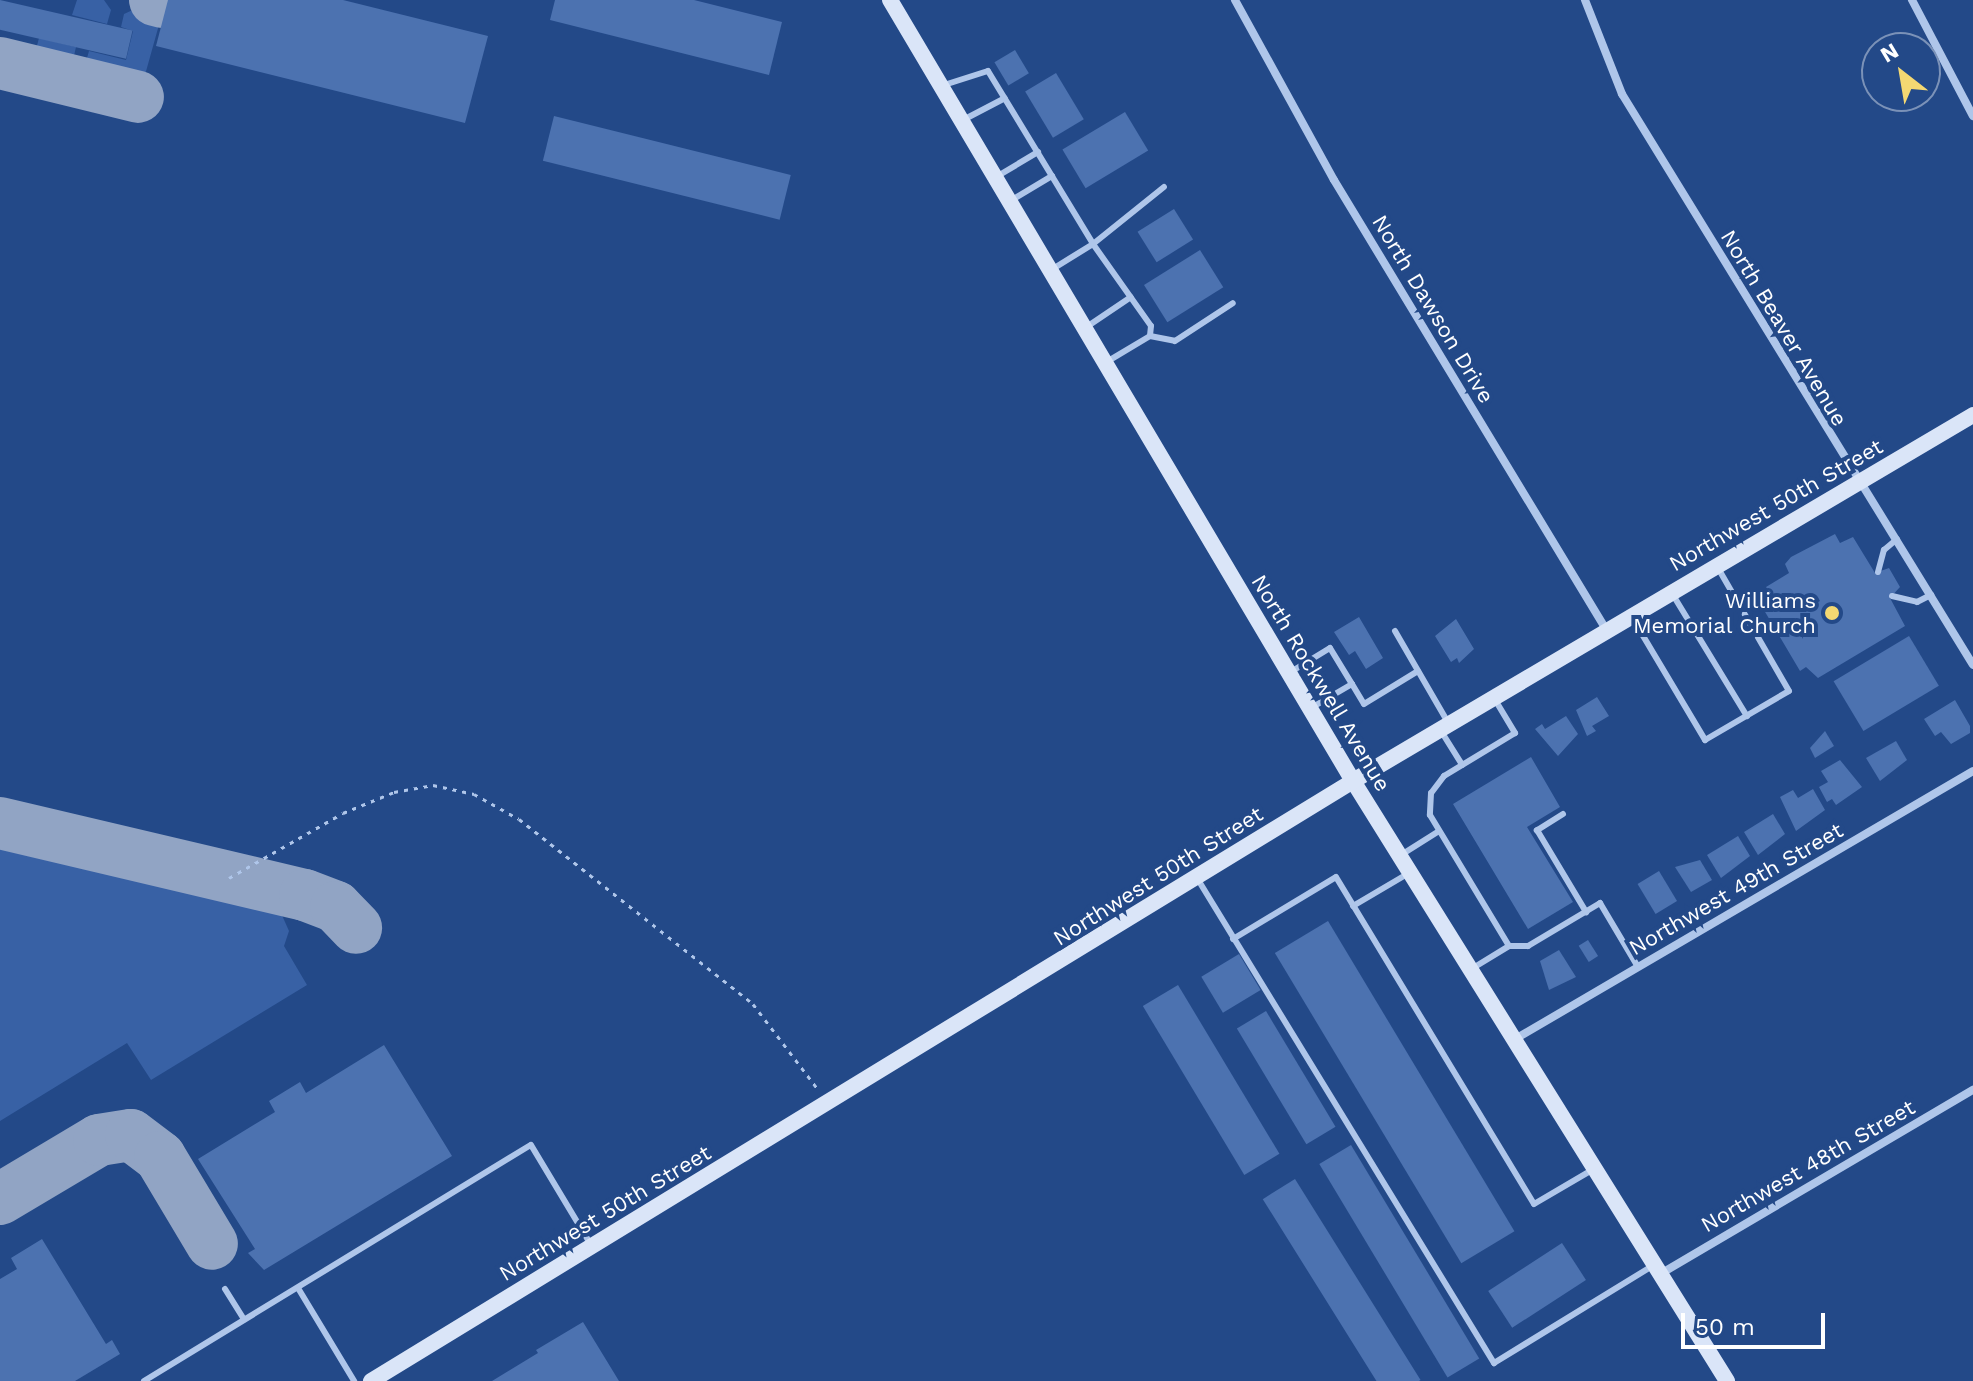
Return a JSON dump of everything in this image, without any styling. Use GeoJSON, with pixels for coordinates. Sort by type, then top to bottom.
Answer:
{"type":"FeatureCollection","features":[{"type":"Feature","properties":{"kind":"street","name":"North Rockwell Avenue"},"geometry":{"type":"LineString","coordinates":[[890,0],[1353,781],[1517,1038],[1727,1381]]}},
{"type":"Feature","properties":{"kind":"street","name":"North Dawson Drive"},"geometry":{"type":"LineString","coordinates":[[1235,0],[1334,180],[1607,631]]}},
{"type":"Feature","properties":{"kind":"street","name":"North Beaver Avenue"},"geometry":{"type":"LineString","coordinates":[[1585,0],[1622,94],[1973,665]]}},
{"type":"Feature","properties":{"kind":"street"},"geometry":{"type":"LineString","coordinates":[[1912,0],[1973,116]]}},
{"type":"Feature","properties":{"kind":"street","name":"Northwest 50th Street"},"geometry":{"type":"LineString","coordinates":[[371,1381],[1353,781],[1973,415]]}},
{"type":"Feature","properties":{"kind":"street","name":"Northwest 49th Street"},"geometry":{"type":"LineString","coordinates":[[1517,1038],[1973,771]]}},
{"type":"Feature","properties":{"kind":"street","name":"Northwest 48th Street"},"geometry":{"type":"LineString","coordinates":[[1659,1268],[1973,1090]]}},
{"type":"Feature","properties":{"kind":"lane"},"geometry":{"type":"LineString","coordinates":[[942,86],[988,71],[1093,244],[1151,326],[1150,336]]}},
{"type":"Feature","properties":{"kind":"lane"},"geometry":{"type":"LineString","coordinates":[[963,120],[1005,98]]}},
{"type":"Feature","properties":{"kind":"lane"},"geometry":{"type":"LineString","coordinates":[[996,177],[1038,152]]}},
{"type":"Feature","properties":{"kind":"lane"},"geometry":{"type":"LineString","coordinates":[[1010,201],[1052,176]]}},
{"type":"Feature","properties":{"kind":"lane"},"geometry":{"type":"LineString","coordinates":[[1051,270],[1093,244],[1164,187]]}},
{"type":"Feature","properties":{"kind":"lane"},"geometry":{"type":"LineString","coordinates":[[1085,328],[1131,297]]}},
{"type":"Feature","properties":{"kind":"lane"},"geometry":{"type":"LineString","coordinates":[[1105,363],[1150,336],[1175,341],[1233,303]]}},
{"type":"Feature","properties":{"kind":"lane"},"geometry":{"type":"LineString","coordinates":[[1878,572],[1884,550],[1897,539]]}},
{"type":"Feature","properties":{"kind":"lane"},"geometry":{"type":"LineString","coordinates":[[1631,616],[1705,740],[1789,691],[1716,565]]}},
{"type":"Feature","properties":{"kind":"lane"},"geometry":{"type":"LineString","coordinates":[[1671,592],[1747,716]]}},
{"type":"Feature","properties":{"kind":"lane"},"geometry":{"type":"LineString","coordinates":[[1892,596],[1917,602],[1931,595]]}},
{"type":"Feature","properties":{"kind":"lane"},"geometry":{"type":"LineString","coordinates":[[1395,631],[1418,671],[1462,765]]}},
{"type":"Feature","properties":{"kind":"lane"},"geometry":{"type":"LineString","coordinates":[[1289,673],[1330,648],[1364,704],[1418,671]]}},
{"type":"Feature","properties":{"kind":"lane"},"geometry":{"type":"LineString","coordinates":[[1310,708],[1352,684]]}},
{"type":"Feature","properties":{"kind":"lane"},"geometry":{"type":"LineString","coordinates":[[1494,698],[1515,733],[1462,765],[1431,793],[1430,815],[1509,946]]}},
{"type":"Feature","properties":{"kind":"lane"},"geometry":{"type":"LineString","coordinates":[[1563,814],[1537,830],[1586,912]]}},
{"type":"Feature","properties":{"kind":"lane"},"geometry":{"type":"LineString","coordinates":[[1401,855],[1439,831]]}},
{"type":"Feature","properties":{"kind":"lane"},"geometry":{"type":"LineString","coordinates":[[1353,906],[1411,871]]}},
{"type":"Feature","properties":{"kind":"lane"},"geometry":{"type":"LineString","coordinates":[[1233,939],[1336,877],[1534,1204],[1597,1168]]}},
{"type":"Feature","properties":{"kind":"lane"},"geometry":{"type":"LineString","coordinates":[[1197,878],[1494,1363],[1659,1268]]}},
{"type":"Feature","properties":{"kind":"lane"},"geometry":{"type":"LineString","coordinates":[[1473,968],[1509,946],[1528,946],[1600,903],[1638,967]]}},
{"type":"Feature","properties":{"kind":"lane"},"geometry":{"type":"LineString","coordinates":[[144,1381],[531,1145],[592,1247]]}},
{"type":"Feature","properties":{"kind":"lane"},"geometry":{"type":"LineString","coordinates":[[298,1288],[354,1381]]}},
{"type":"Feature","properties":{"kind":"lane"},"geometry":{"type":"LineString","coordinates":[[225,1289],[244,1320]]}},
{"type":"Feature","properties":{"kind":"path"},"geometry":{"type":"LineString","coordinates":[[229,878],[343,813],[394,792],[433,785],[474,794],[519,819],[753,1004],[828,1103]]}},
{"type":"Feature","properties":{"kind":"shaded area"},"geometry":{"type":"Polygon","coordinates":[[[77,0],[104,0],[111,10],[107,24],[72,15],[77,0]]]}},
{"type":"Feature","properties":{"kind":"shaded area"},"geometry":{"type":"Polygon","coordinates":[[[137,8],[162,14],[145,75],[130,84],[91,74],[85,65],[89,51],[126,60],[133,31],[121,27],[124,14],[137,8]]]}},
{"type":"Feature","properties":{"kind":"shaded area"},"geometry":{"type":"Polygon","coordinates":[[[39,38],[76,47],[73,60],[62,67],[41,62],[35,53],[39,38]]]}},
{"type":"Feature","properties":{"kind":"shaded area"},"geometry":{"type":"Polygon","coordinates":[[[0,845],[281,913],[289,931],[284,946],[307,985],[151,1080],[127,1043],[0,1121],[0,845]]]}},
{"type":"Feature","properties":{"kind":"building"},"geometry":{"type":"Polygon","coordinates":[[[0,0],[133,31],[126,59],[0,30],[0,0]]]}},
{"type":"Feature","properties":{"kind":"building"},"geometry":{"type":"Polygon","coordinates":[[[168,0],[343,0],[488,36],[465,123],[156,46],[168,0]]]}},
{"type":"Feature","properties":{"kind":"building"},"geometry":{"type":"Polygon","coordinates":[[[555,0],[694,0],[782,22],[769,75],[550,20],[555,0]]]}},
{"type":"Feature","properties":{"kind":"building"},"geometry":{"type":"Polygon","coordinates":[[[1015,50],[1029,73],[1008,86],[994,62],[1015,50]]]}},
{"type":"Feature","properties":{"kind":"building"},"geometry":{"type":"Polygon","coordinates":[[[1056,73],[1084,119],[1053,138],[1025,92],[1056,73]]]}},
{"type":"Feature","properties":{"kind":"building"},"geometry":{"type":"Polygon","coordinates":[[[1125,112],[1148,151],[1086,188],[1062,150],[1125,112]]]}},
{"type":"Feature","properties":{"kind":"building"},"geometry":{"type":"Polygon","coordinates":[[[554,116],[791,175],[780,220],[543,161],[554,116]]]}},
{"type":"Feature","properties":{"kind":"building"},"geometry":{"type":"Polygon","coordinates":[[[1174,209],[1193,240],[1157,262],[1138,232],[1174,209]]]}},
{"type":"Feature","properties":{"kind":"building"},"geometry":{"type":"Polygon","coordinates":[[[1200,250],[1223,287],[1167,322],[1144,285],[1200,250]]]}},
{"type":"Feature","properties":{"kind":"building","name":"Williams Memorial Church"},"geometry":{"type":"Polygon","coordinates":[[[1835,534],[1840,543],[1853,537],[1875,573],[1889,568],[1900,587],[1890,598],[1905,626],[1818,678],[1806,667],[1800,671],[1758,600],[1770,593],[1766,587],[1789,573],[1785,564],[1791,557],[1835,534]]]}},
{"type":"Feature","properties":{"kind":"building"},"geometry":{"type":"Polygon","coordinates":[[[1359,617],[1383,658],[1366,669],[1355,651],[1349,655],[1334,632],[1359,617]]]}},
{"type":"Feature","properties":{"kind":"building"},"geometry":{"type":"Polygon","coordinates":[[[1456,619],[1474,649],[1459,663],[1457,658],[1451,662],[1435,636],[1456,619]]]}},
{"type":"Feature","properties":{"kind":"building"},"geometry":{"type":"Polygon","coordinates":[[[1909,636],[1939,686],[1863,731],[1834,681],[1909,636]]]}},
{"type":"Feature","properties":{"kind":"building"},"geometry":{"type":"Polygon","coordinates":[[[1597,697],[1609,716],[1592,726],[1596,731],[1587,736],[1576,710],[1597,697]]]}},
{"type":"Feature","properties":{"kind":"building"},"geometry":{"type":"Polygon","coordinates":[[[1955,700],[1970,726],[1970,733],[1951,744],[1941,732],[1935,736],[1924,719],[1955,700]]]}},
{"type":"Feature","properties":{"kind":"building"},"geometry":{"type":"Polygon","coordinates":[[[1566,716],[1578,734],[1558,756],[1535,729],[1542,724],[1545,729],[1566,716]]]}},
{"type":"Feature","properties":{"kind":"building"},"geometry":{"type":"Polygon","coordinates":[[[1825,731],[1834,746],[1815,758],[1810,748],[1825,731]]]}},
{"type":"Feature","properties":{"kind":"building"},"geometry":{"type":"Polygon","coordinates":[[[1896,741],[1907,760],[1880,781],[1866,758],[1896,741]]]}},
{"type":"Feature","properties":{"kind":"building"},"geometry":{"type":"Polygon","coordinates":[[[1531,757],[1560,807],[1527,827],[1573,902],[1528,929],[1453,804],[1531,757]]]}},
{"type":"Feature","properties":{"kind":"building"},"geometry":{"type":"Polygon","coordinates":[[[1840,760],[1862,787],[1836,805],[1832,799],[1827,802],[1819,787],[1828,782],[1821,771],[1840,760]]]}},
{"type":"Feature","properties":{"kind":"building"},"geometry":{"type":"Polygon","coordinates":[[[1813,789],[1825,810],[1796,831],[1780,797],[1793,790],[1798,798],[1813,789]]]}},
{"type":"Feature","properties":{"kind":"building"},"geometry":{"type":"Polygon","coordinates":[[[1773,814],[1785,834],[1758,855],[1744,832],[1773,814]]]}},
{"type":"Feature","properties":{"kind":"building"},"geometry":{"type":"Polygon","coordinates":[[[1738,836],[1750,856],[1721,878],[1707,855],[1738,836]]]}},
{"type":"Feature","properties":{"kind":"building"},"geometry":{"type":"Polygon","coordinates":[[[1700,860],[1712,880],[1691,892],[1675,867],[1700,860]]]}},
{"type":"Feature","properties":{"kind":"building"},"geometry":{"type":"Polygon","coordinates":[[[1659,871],[1677,901],[1656,914],[1638,884],[1659,871]]]}},
{"type":"Feature","properties":{"kind":"building"},"geometry":{"type":"Polygon","coordinates":[[[1328,921],[1514,1231],[1461,1263],[1275,953],[1328,921]]]}},
{"type":"Feature","properties":{"kind":"building"},"geometry":{"type":"Polygon","coordinates":[[[1588,940],[1598,956],[1589,962],[1579,946],[1588,940]]]}},
{"type":"Feature","properties":{"kind":"building"},"geometry":{"type":"Polygon","coordinates":[[[1559,950],[1576,977],[1549,990],[1540,961],[1559,950]]]}},
{"type":"Feature","properties":{"kind":"building"},"geometry":{"type":"Polygon","coordinates":[[[1239,954],[1261,990],[1223,1013],[1201,977],[1239,954]]]}},
{"type":"Feature","properties":{"kind":"building"},"geometry":{"type":"Polygon","coordinates":[[[1178,985],[1279,1154],[1244,1175],[1143,1006],[1178,985]]]}},
{"type":"Feature","properties":{"kind":"building"},"geometry":{"type":"Polygon","coordinates":[[[1266,1011],[1336,1127],[1306,1144],[1237,1029],[1266,1011]]]}},
{"type":"Feature","properties":{"kind":"building"},"geometry":{"type":"Polygon","coordinates":[[[384,1045],[452,1156],[264,1270],[248,1253],[255,1249],[198,1159],[275,1112],[269,1101],[300,1082],[306,1093],[384,1045]]]}},
{"type":"Feature","properties":{"kind":"building"},"geometry":{"type":"Polygon","coordinates":[[[1351,1145],[1479,1358],[1448,1377],[1319,1164],[1351,1145]]]}},
{"type":"Feature","properties":{"kind":"building"},"geometry":{"type":"Polygon","coordinates":[[[1295,1179],[1421,1380],[1376,1381],[1263,1199],[1295,1179]]]}},
{"type":"Feature","properties":{"kind":"building"},"geometry":{"type":"Polygon","coordinates":[[[42,1239],[106,1344],[112,1340],[120,1354],[75,1381],[0,1381],[0,1279],[17,1269],[11,1258],[42,1239]]]}},
{"type":"Feature","properties":{"kind":"building"},"geometry":{"type":"Polygon","coordinates":[[[1562,1243],[1586,1280],[1512,1328],[1488,1291],[1562,1243]]]}},
{"type":"Feature","properties":{"kind":"building"},"geometry":{"type":"Polygon","coordinates":[[[583,1322],[619,1381],[492,1381],[538,1353],[536,1350],[583,1322]]]}},
{"type":"Feature","properties":{"kind":"taxiway"},"geometry":{"type":"LineString","coordinates":[[155,0],[163,2]]}},
{"type":"Feature","properties":{"kind":"taxiway"},"geometry":{"type":"LineString","coordinates":[[0,63],[138,97]]}},
{"type":"Feature","properties":{"kind":"taxiway"},"geometry":{"type":"LineString","coordinates":[[0,823],[305,895],[336,907],[356,928]]}},
{"type":"Feature","properties":{"kind":"taxiway"},"geometry":{"type":"LineString","coordinates":[[0,1199],[99,1140],[131,1135],[160,1157],[212,1244]]}},
{"type":"Feature","properties":{"kind":"place","name":"Williams Memorial Church"},"geometry":{"type":"Point","coordinates":[1832,613]}}]}
